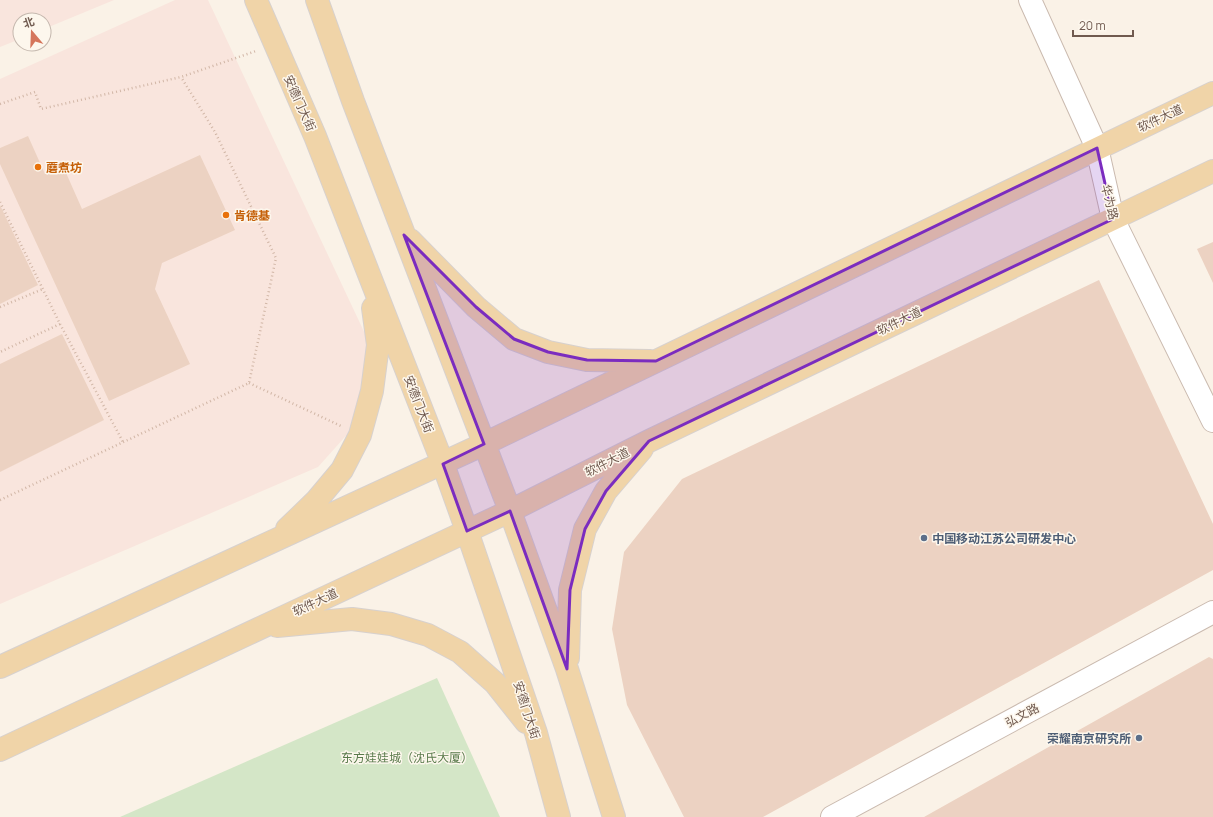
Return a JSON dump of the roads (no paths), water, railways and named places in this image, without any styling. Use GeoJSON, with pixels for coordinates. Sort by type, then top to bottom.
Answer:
{"type":"FeatureCollection","features":[{"type":"Feature","properties":{"kind":"main road","name":"安德门大街"},"geometry":{"type":"LineString","coordinates":[[256,0],[315,136],[442,464],[536,733],[559,817]]}},
{"type":"Feature","properties":{"kind":"main road"},"geometry":{"type":"LineString","coordinates":[[317,0],[353,101],[510,511],[567,669],[614,817]]}},
{"type":"Feature","properties":{"kind":"main road","name":"软件大道"},"geometry":{"type":"LineString","coordinates":[[0,667],[442,464],[1213,93]]}},
{"type":"Feature","properties":{"kind":"main road","name":"软件大道"},"geometry":{"type":"LineString","coordinates":[[0,750],[467,532],[648,441],[1213,171]]}},
{"type":"Feature","properties":{"kind":"main road"},"geometry":{"type":"LineString","coordinates":[[404,235],[476,307],[514,339],[548,352],[587,360],[656,361]]}},
{"type":"Feature","properties":{"kind":"main road"},"geometry":{"type":"LineString","coordinates":[[275,541],[316,501],[342,470],[360,435],[372,391],[378,345],[370,277]]}},
{"type":"Feature","properties":{"kind":"main road"},"geometry":{"type":"LineString","coordinates":[[567,669],[570,590],[585,529],[606,491],[648,441]]}},
{"type":"Feature","properties":{"kind":"main road"},"geometry":{"type":"LineString","coordinates":[[262,627],[352,619],[391,624],[428,635],[460,652],[495,684],[536,733]]}},
{"type":"Feature","properties":{"kind":"street","name":"华为路"},"geometry":{"type":"LineString","coordinates":[[1030,0],[1098,148],[1113,219],[1213,421]]}},
{"type":"Feature","properties":{"kind":"street","name":"弘文路"},"geometry":{"type":"LineString","coordinates":[[832,817],[1213,612]]}},
{"type":"Feature","properties":{"kind":"place","name":"蘑煮坊"},"geometry":{"type":"Point","coordinates":[38,167]}},
{"type":"Feature","properties":{"kind":"place","name":"肯德基"},"geometry":{"type":"Point","coordinates":[226,215]}},
{"type":"Feature","properties":{"kind":"place","name":"中国移动江苏公司研发中心"},"geometry":{"type":"Point","coordinates":[924,538]}},
{"type":"Feature","properties":{"kind":"place","name":"荣耀南京研究所"},"geometry":{"type":"Point","coordinates":[1139,738]}},
{"type":"Feature","properties":{"kind":"park label","name":"东方娃娃城（沈氏大厦）"},"geometry":{"type":"Point","coordinates":[407,757]}}]}
